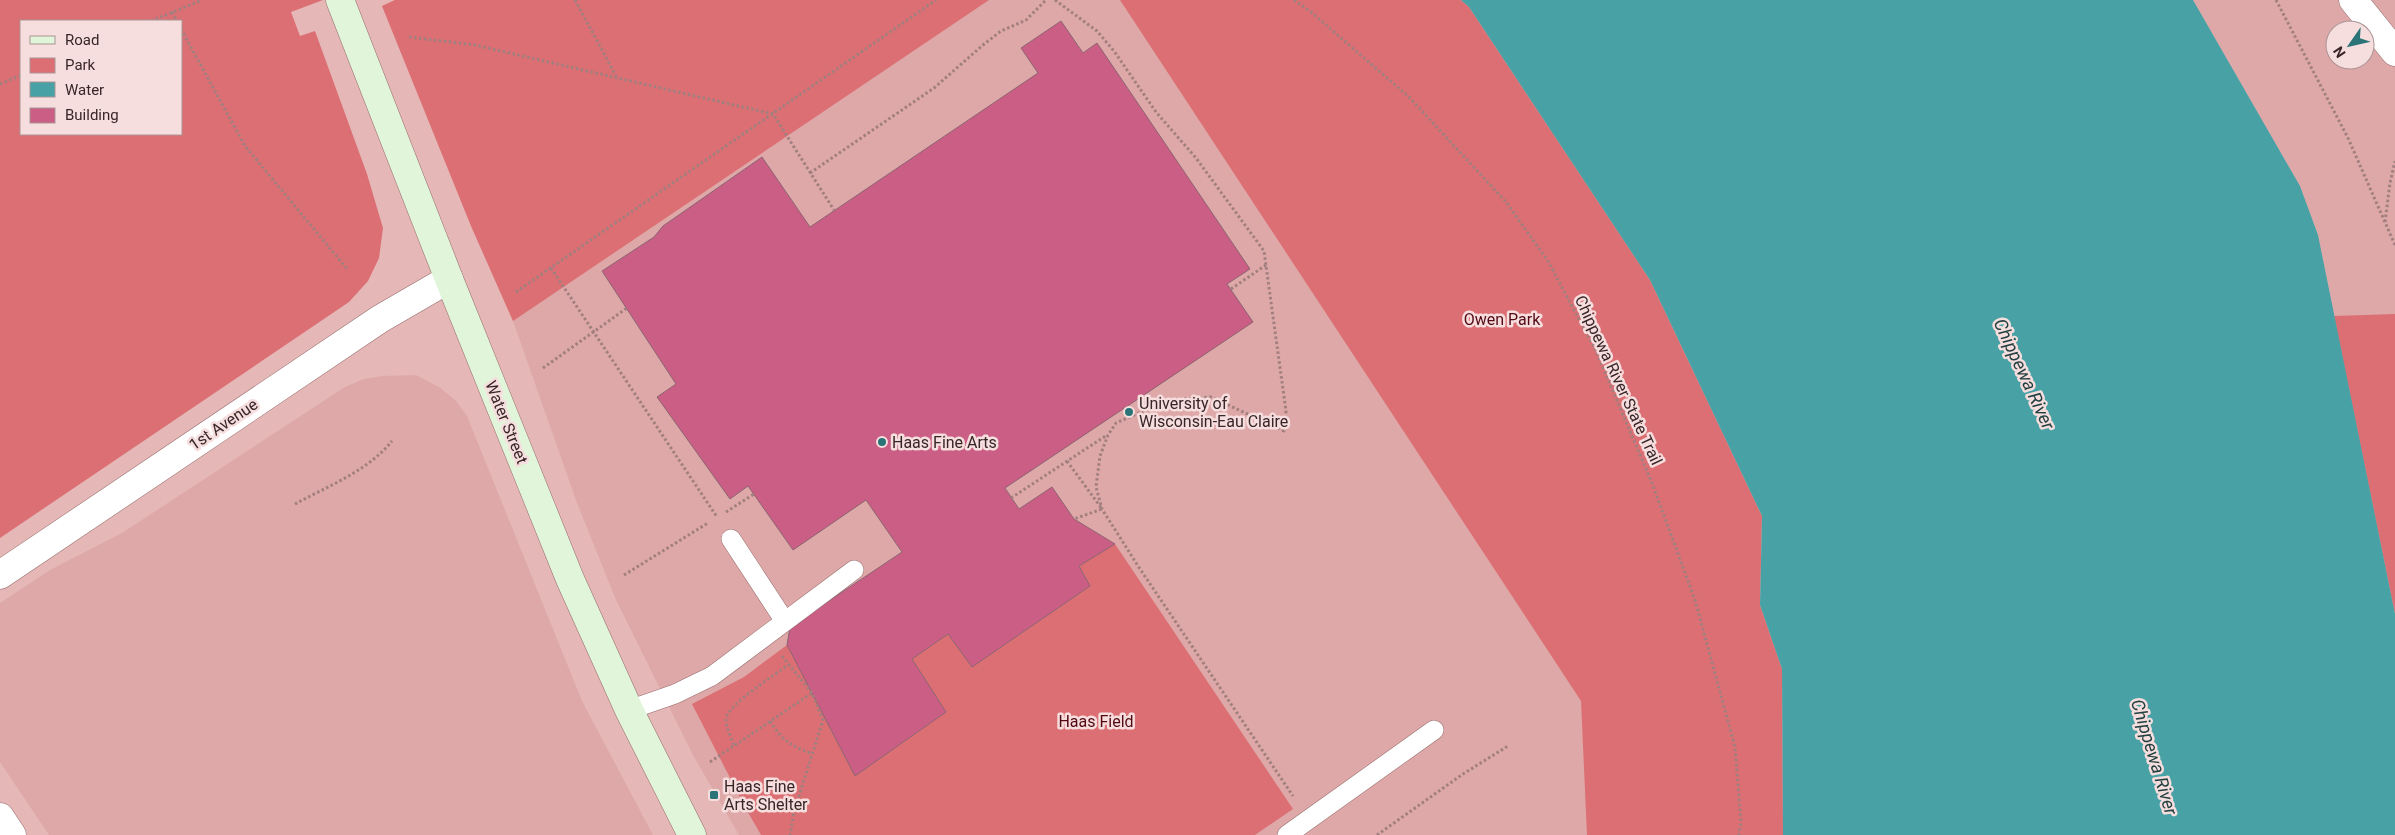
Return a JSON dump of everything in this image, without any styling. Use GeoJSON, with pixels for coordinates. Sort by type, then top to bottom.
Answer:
{"type":"FeatureCollection","features":[{"type":"Feature","properties":{"kind":"main road","name":"Water Street"},"geometry":{"type":"LineString","coordinates":[[344,9],[449,279],[570,579],[629,710],[692,835]]}},
{"type":"Feature","properties":{"kind":"street"},"geometry":{"type":"LineString","coordinates":[[2353,0],[2395,52]]}},
{"type":"Feature","properties":{"kind":"street","name":"1st Avenue"},"geometry":{"type":"LineString","coordinates":[[0,575],[380,319],[449,279]]}},
{"type":"Feature","properties":{"kind":"street"},"geometry":{"type":"LineString","coordinates":[[0,817],[12,835]]}},
{"type":"Feature","properties":{"kind":"lane"},"geometry":{"type":"LineString","coordinates":[[730,539],[784,620]]}},
{"type":"Feature","properties":{"kind":"lane"},"geometry":{"type":"LineString","coordinates":[[629,710],[675,694],[712,676],[784,620],[854,570]]}},
{"type":"Feature","properties":{"kind":"lane"},"geometry":{"type":"LineString","coordinates":[[1286,835],[1434,730]]}},
{"type":"Feature","properties":{"kind":"path"},"geometry":{"type":"LineString","coordinates":[[153,20],[202,0]]}},
{"type":"Feature","properties":{"kind":"path"},"geometry":{"type":"LineString","coordinates":[[575,0],[617,77]]}},
{"type":"Feature","properties":{"kind":"path"},"geometry":{"type":"LineString","coordinates":[[516,292],[936,0]]}},
{"type":"Feature","properties":{"kind":"path"},"geometry":{"type":"LineString","coordinates":[[810,173],[934,88],[983,45],[1001,31],[1026,20],[1046,0]]}},
{"type":"Feature","properties":{"kind":"path"},"geometry":{"type":"LineString","coordinates":[[1055,0],[1097,32],[1114,51],[1156,112],[1196,158],[1264,251],[1286,411],[1284,431],[1211,397],[1168,400],[1116,423],[1108,434],[1100,456],[1096,487],[1102,509]]}},
{"type":"Feature","properties":{"kind":"path","name":"Chippewa River State Trail"},"geometry":{"type":"LineString","coordinates":[[1294,0],[1311,12],[1409,97],[1506,202],[1548,261],[1603,369],[1652,483],[1695,600],[1735,747],[1740,822],[1739,835]]}},
{"type":"Feature","properties":{"kind":"path"},"geometry":{"type":"LineString","coordinates":[[2276,0],[2348,138],[2395,246]]}},
{"type":"Feature","properties":{"kind":"path"},"geometry":{"type":"LineString","coordinates":[[172,12],[176,20]]}},
{"type":"Feature","properties":{"kind":"path"},"geometry":{"type":"LineString","coordinates":[[182,31],[246,146],[348,270]]}},
{"type":"Feature","properties":{"kind":"path"},"geometry":{"type":"LineString","coordinates":[[410,37],[476,45],[773,114],[834,210]]}},
{"type":"Feature","properties":{"kind":"path"},"geometry":{"type":"LineString","coordinates":[[0,84],[20,75]]}},
{"type":"Feature","properties":{"kind":"path"},"geometry":{"type":"LineString","coordinates":[[2385,223],[2395,161]]}},
{"type":"Feature","properties":{"kind":"path"},"geometry":{"type":"LineString","coordinates":[[1231,289],[1266,265]]}},
{"type":"Feature","properties":{"kind":"path"},"geometry":{"type":"LineString","coordinates":[[551,268],[730,539]]}},
{"type":"Feature","properties":{"kind":"path"},"geometry":{"type":"LineString","coordinates":[[543,368],[627,308]]}},
{"type":"Feature","properties":{"kind":"path"},"geometry":{"type":"LineString","coordinates":[[1012,498],[1108,434]]}},
{"type":"Feature","properties":{"kind":"path"},"geometry":{"type":"LineString","coordinates":[[295,504],[366,465],[381,454],[392,441]]}},
{"type":"Feature","properties":{"kind":"path"},"geometry":{"type":"LineString","coordinates":[[1067,461],[1102,509],[1138,566],[1309,819]]}},
{"type":"Feature","properties":{"kind":"path"},"geometry":{"type":"LineString","coordinates":[[624,575],[754,494]]}},
{"type":"Feature","properties":{"kind":"path"},"geometry":{"type":"LineString","coordinates":[[1074,519],[1102,509]]}},
{"type":"Feature","properties":{"kind":"path"},"geometry":{"type":"LineString","coordinates":[[768,634],[788,665],[812,693],[823,720],[794,812],[790,835]]}},
{"type":"Feature","properties":{"kind":"path"},"geometry":{"type":"LineString","coordinates":[[734,746],[726,721],[728,713],[738,702],[788,665]]}},
{"type":"Feature","properties":{"kind":"path"},"geometry":{"type":"LineString","coordinates":[[710,762],[812,693]]}},
{"type":"Feature","properties":{"kind":"path"},"geometry":{"type":"LineString","coordinates":[[770,721],[779,736],[787,744],[812,754]]}},
{"type":"Feature","properties":{"kind":"path"},"geometry":{"type":"LineString","coordinates":[[1377,835],[1463,774],[1508,746]]}},
{"type":"Feature","properties":{"kind":"shaded area","name":"University of Wisconsin-Eau Claire"},"geometry":{"type":"Polygon","coordinates":[[[395,0],[1461,0],[1783,835],[739,835],[693,755],[616,600],[577,503],[513,321],[471,226],[382,6],[395,0]]]}},
{"type":"Feature","properties":{"kind":"shaded area"},"geometry":{"type":"Polygon","coordinates":[[[2193,0],[2395,0],[2395,614],[2318,235],[2300,186],[2193,0]]]}},
{"type":"Feature","properties":{"kind":"shaded area"},"geometry":{"type":"Polygon","coordinates":[[[416,375],[439,387],[456,401],[467,416],[582,701],[653,835],[49,835],[0,762],[0,603],[50,570],[122,533],[345,387],[364,379],[382,376],[416,375]]]}},
{"type":"Feature","properties":{"kind":"green space"},"geometry":{"type":"Polygon","coordinates":[[[0,0],[323,0],[291,12],[300,36],[315,31],[367,174],[383,228],[379,258],[368,281],[349,302],[0,538],[0,0]]]}},
{"type":"Feature","properties":{"kind":"green space"},"geometry":{"type":"Polygon","coordinates":[[[395,0],[989,0],[513,321],[471,226],[382,6],[395,0]]]}},
{"type":"Feature","properties":{"kind":"green space","name":"Owen Park"},"geometry":{"type":"Polygon","coordinates":[[[1120,0],[1461,0],[1469,7],[1650,280],[1762,516],[1760,605],[1782,669],[1783,835],[1587,835],[1581,701],[1120,0]]]}},
{"type":"Feature","properties":{"kind":"green space"},"geometry":{"type":"Polygon","coordinates":[[[2395,314],[2395,614],[2334,316],[2395,314]]]}},
{"type":"Feature","properties":{"kind":"green space","name":"Haas Field"},"geometry":{"type":"Polygon","coordinates":[[[1115,544],[1293,809],[1255,835],[761,835],[692,704],[744,677],[787,645],[855,776],[946,712],[912,659],[948,634],[972,667],[1090,586],[1079,566],[1115,544]]]}},
{"type":"Feature","properties":{"kind":"water","name":"Chippewa River"},"geometry":{"type":"Polygon","coordinates":[[[1461,0],[2193,0],[2300,186],[2318,235],[2395,614],[2395,835],[1783,835],[1782,669],[1760,605],[1762,516],[1650,280],[1469,7],[1461,0]]]}},
{"type":"Feature","properties":{"kind":"building","name":"Haas Fine Arts"},"geometry":{"type":"Polygon","coordinates":[[[1061,21],[1083,53],[1097,43],[1250,269],[1227,284],[1253,322],[1005,488],[1019,509],[1052,487],[1074,519],[1115,544],[1079,566],[1090,586],[972,667],[948,634],[912,659],[946,712],[855,776],[787,645],[790,627],[902,552],[866,500],[793,550],[748,486],[730,499],[657,397],[676,384],[602,271],[654,237],[663,226],[762,157],[810,227],[1038,73],[1021,48],[1061,21]]]}},
{"type":"Feature","properties":{"kind":"place","name":"University of Wisconsin-Eau Claire"},"geometry":{"type":"Point","coordinates":[1129,412]}},
{"type":"Feature","properties":{"kind":"place","name":"Haas Fine Arts"},"geometry":{"type":"Point","coordinates":[882,442]}},
{"type":"Feature","properties":{"kind":"place","name":"Haas Fine Arts Shelter"},"geometry":{"type":"Point","coordinates":[714,795]}}]}
